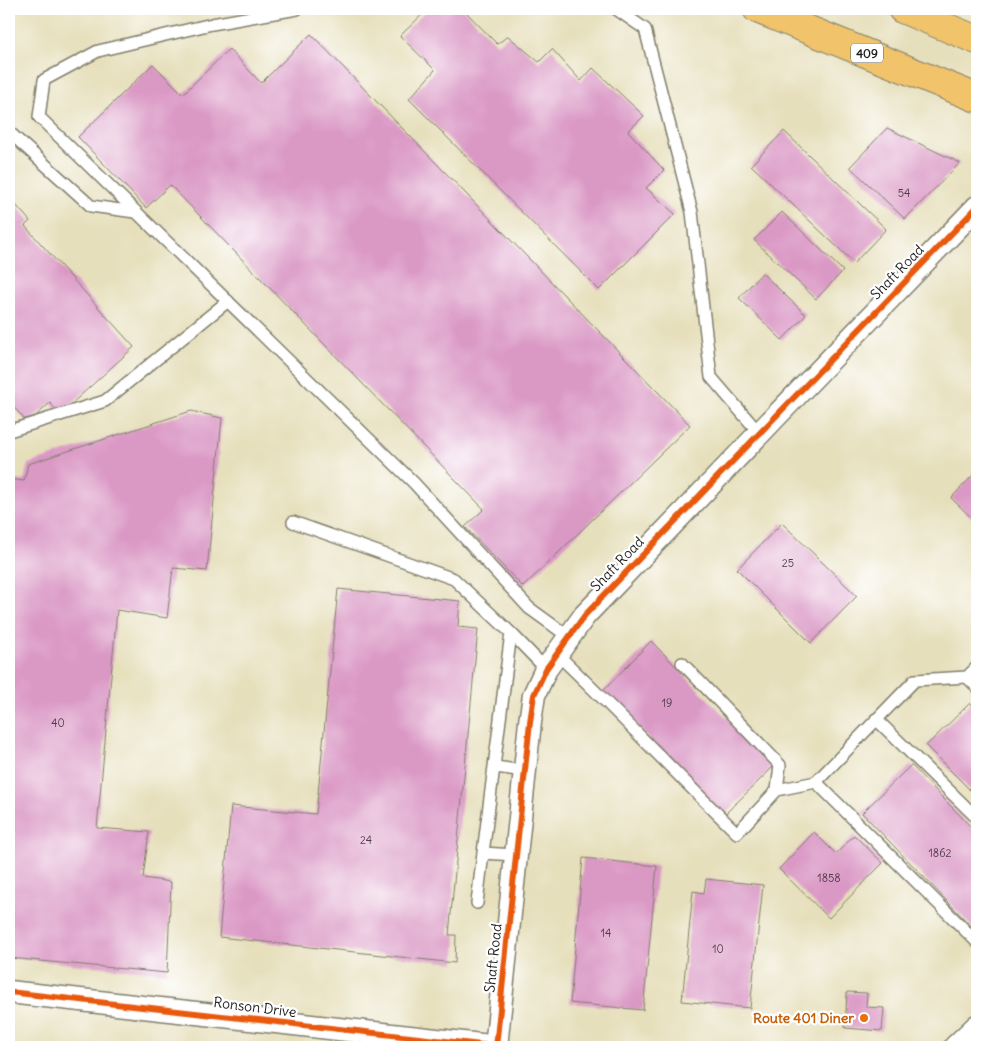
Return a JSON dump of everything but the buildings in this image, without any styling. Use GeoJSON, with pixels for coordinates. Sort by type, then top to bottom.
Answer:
{"type":"FeatureCollection","features":[{"type":"Feature","properties":{"kind":"highway","name":"409"},"geometry":{"type":"LineString","coordinates":[[757,9],[977,98]]}},
{"type":"Feature","properties":{"kind":"highway"},"geometry":{"type":"LineString","coordinates":[[902,9],[977,40]]}},
{"type":"Feature","properties":{"kind":"street","name":"Shaft Road"},"geometry":{"type":"LineString","coordinates":[[498,1047],[516,855],[534,695],[557,653],[585,616],[977,208]]}},
{"type":"Feature","properties":{"kind":"street","name":"Ronson Drive"},"geometry":{"type":"LineString","coordinates":[[9,992],[498,1047]]}},
{"type":"Feature","properties":{"kind":"street"},"geometry":{"type":"LineString","coordinates":[[955,1047],[977,1026]]}},
{"type":"Feature","properties":{"kind":"lane"},"geometry":{"type":"LineString","coordinates":[[296,9],[212,24],[98,51],[44,80],[40,118],[414,483],[529,608],[557,653],[737,833],[777,790],[816,782],[915,680],[967,676],[977,667]]}},
{"type":"Feature","properties":{"kind":"lane"},"geometry":{"type":"LineString","coordinates":[[616,9],[645,29],[692,212],[711,377],[760,434]]}},
{"type":"Feature","properties":{"kind":"lane"},"geometry":{"type":"LineString","coordinates":[[9,132],[91,206],[136,212]]}},
{"type":"Feature","properties":{"kind":"lane"},"geometry":{"type":"LineString","coordinates":[[9,431],[105,401],[228,301]]}},
{"type":"Feature","properties":{"kind":"lane"},"geometry":{"type":"LineString","coordinates":[[293,522],[454,579],[511,633],[557,653]]}},
{"type":"Feature","properties":{"kind":"lane"},"geometry":{"type":"LineString","coordinates":[[477,903],[511,633]]}},
{"type":"Feature","properties":{"kind":"lane"},"geometry":{"type":"LineString","coordinates":[[682,663],[780,766],[777,790]]}},
{"type":"Feature","properties":{"kind":"lane"},"geometry":{"type":"LineString","coordinates":[[967,676],[977,687]]}},
{"type":"Feature","properties":{"kind":"lane"},"geometry":{"type":"LineString","coordinates":[[876,719],[977,818]]}},
{"type":"Feature","properties":{"kind":"lane"},"geometry":{"type":"LineString","coordinates":[[495,767],[525,771]]}},
{"type":"Feature","properties":{"kind":"lane"},"geometry":{"type":"LineString","coordinates":[[816,782],[977,942]]}},
{"type":"Feature","properties":{"kind":"lane"},"geometry":{"type":"LineString","coordinates":[[483,853],[516,855]]}},
{"type":"Feature","properties":{"kind":"cycle path"},"geometry":{"type":"LineString","coordinates":[[496,1047],[530,722],[534,695],[546,669],[585,615],[977,207]]}},
{"type":"Feature","properties":{"kind":"cycle path"},"geometry":{"type":"LineString","coordinates":[[9,992],[499,1047]]}},
{"type":"Feature","properties":{"kind":"place","name":"Route 401 Diner"},"geometry":{"type":"Point","coordinates":[864,1018]}}]}
